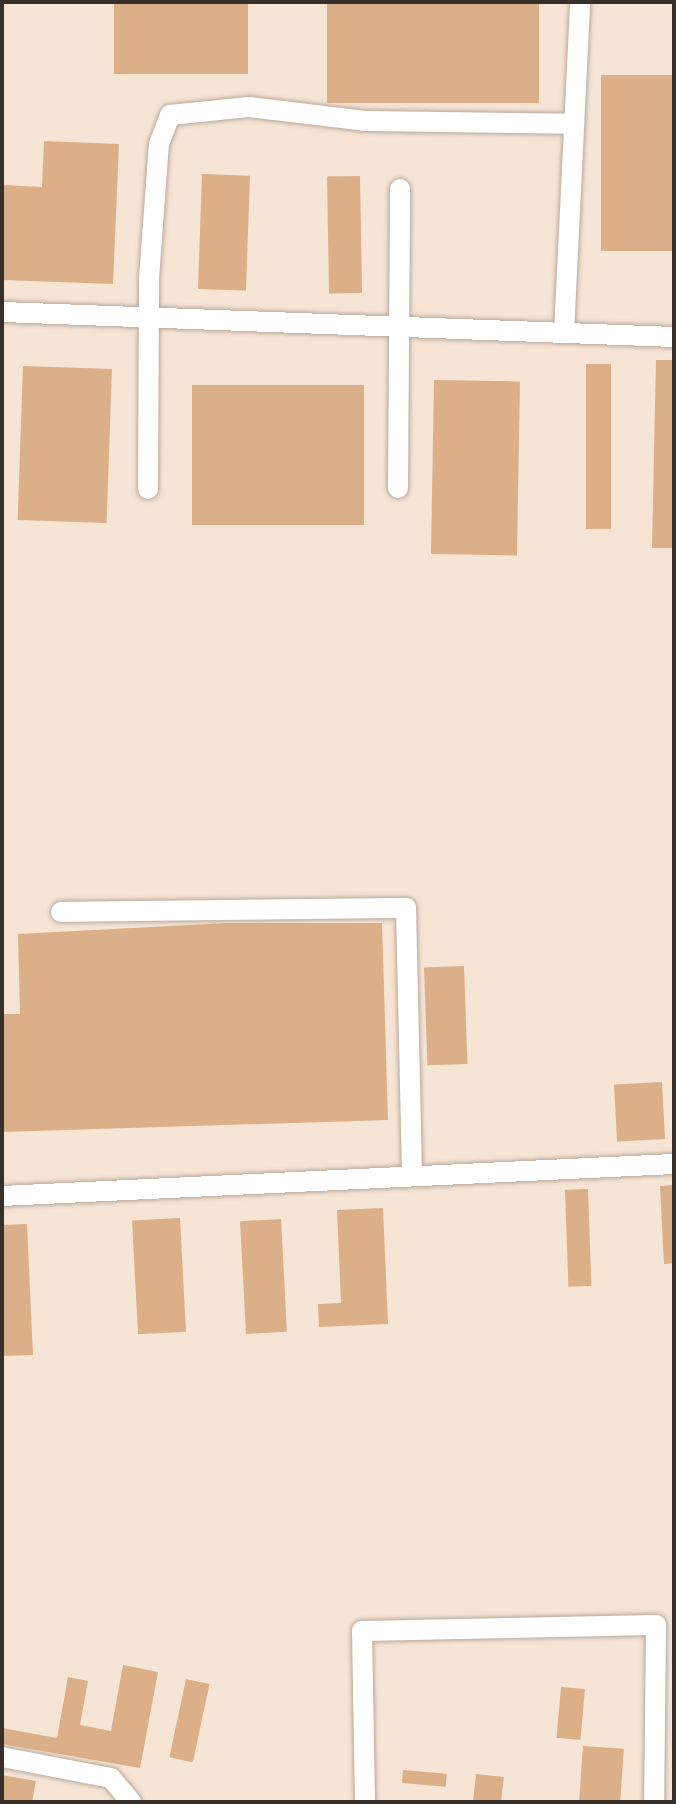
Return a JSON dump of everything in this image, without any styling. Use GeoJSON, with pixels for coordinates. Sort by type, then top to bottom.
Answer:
{"type":"FeatureCollection","features":[{"type":"Feature","properties":{"kind":"street"},"geometry":{"type":"LineString","coordinates":[[564,333],[580,2]]}},
{"type":"Feature","properties":{"kind":"street"},"geometry":{"type":"LineString","coordinates":[[148,489],[151,319],[159,144],[170,115],[182,109],[572,124]]}},
{"type":"Feature","properties":{"kind":"street"},"geometry":{"type":"LineString","coordinates":[[398,488],[400,189]]}},
{"type":"Feature","properties":{"kind":"street"},"geometry":{"type":"LineString","coordinates":[[2,312],[674,337]]}},
{"type":"Feature","properties":{"kind":"street"},"geometry":{"type":"LineString","coordinates":[[61,912],[406,908],[412,1173]]}},
{"type":"Feature","properties":{"kind":"street"},"geometry":{"type":"LineString","coordinates":[[2,1196],[412,1173],[674,1164]]}},
{"type":"Feature","properties":{"kind":"street"},"geometry":{"type":"LineString","coordinates":[[365,1802],[362,1631],[656,1625],[654,1802]]}},
{"type":"Feature","properties":{"kind":"street"},"geometry":{"type":"LineString","coordinates":[[2,1757],[111,1778],[131,1802]]}},
{"type":"Feature","properties":{"kind":"building"},"geometry":{"type":"Polygon","coordinates":[[[114,2],[248,2],[248,74],[114,74],[114,2]]]}},
{"type":"Feature","properties":{"kind":"building"},"geometry":{"type":"Polygon","coordinates":[[[327,2],[539,2],[539,103],[327,103],[327,2]]]}},
{"type":"Feature","properties":{"kind":"building"},"geometry":{"type":"Polygon","coordinates":[[[601,75],[674,75],[674,251],[601,251],[601,75]]]}},
{"type":"Feature","properties":{"kind":"building"},"geometry":{"type":"Polygon","coordinates":[[[44,141],[119,144],[113,284],[2,280],[3,185],[42,187],[44,141]]]}},
{"type":"Feature","properties":{"kind":"building"},"geometry":{"type":"Polygon","coordinates":[[[202,174],[250,176],[246,291],[198,289],[202,174]]]}},
{"type":"Feature","properties":{"kind":"building"},"geometry":{"type":"Polygon","coordinates":[[[360,176],[362,293],[329,294],[327,177],[360,176]]]}},
{"type":"Feature","properties":{"kind":"building"},"geometry":{"type":"Polygon","coordinates":[[[656,360],[674,360],[674,548],[652,548],[656,360]]]}},
{"type":"Feature","properties":{"kind":"building"},"geometry":{"type":"Polygon","coordinates":[[[586,364],[611,364],[611,529],[586,529],[586,364]]]}},
{"type":"Feature","properties":{"kind":"building"},"geometry":{"type":"Polygon","coordinates":[[[23,366],[112,369],[107,523],[18,520],[23,366]]]}},
{"type":"Feature","properties":{"kind":"building"},"geometry":{"type":"Polygon","coordinates":[[[434,380],[520,382],[517,555],[431,554],[434,380]]]}},
{"type":"Feature","properties":{"kind":"building"},"geometry":{"type":"Polygon","coordinates":[[[192,385],[364,385],[364,525],[192,525],[192,385]]]}},
{"type":"Feature","properties":{"kind":"building"},"geometry":{"type":"Polygon","coordinates":[[[227,923],[382,923],[388,1120],[2,1132],[2,1014],[20,1014],[18,934],[227,923]]]}},
{"type":"Feature","properties":{"kind":"building"},"geometry":{"type":"Polygon","coordinates":[[[464,966],[467,1064],[427,1065],[424,967],[464,966]]]}},
{"type":"Feature","properties":{"kind":"building"},"geometry":{"type":"Polygon","coordinates":[[[662,1082],[665,1139],[617,1141],[614,1085],[662,1082]]]}},
{"type":"Feature","properties":{"kind":"building"},"geometry":{"type":"Polygon","coordinates":[[[674,1185],[674,1263],[664,1264],[660,1186],[674,1185]]]}},
{"type":"Feature","properties":{"kind":"building"},"geometry":{"type":"Polygon","coordinates":[[[588,1189],[591,1286],[568,1287],[565,1190],[588,1189]]]}},
{"type":"Feature","properties":{"kind":"building"},"geometry":{"type":"Polygon","coordinates":[[[383,1208],[388,1324],[319,1327],[318,1304],[341,1303],[337,1210],[383,1208]]]}},
{"type":"Feature","properties":{"kind":"building"},"geometry":{"type":"Polygon","coordinates":[[[180,1218],[186,1332],[138,1334],[132,1221],[180,1218]]]}},
{"type":"Feature","properties":{"kind":"building"},"geometry":{"type":"Polygon","coordinates":[[[281,1219],[287,1332],[246,1334],[240,1221],[281,1219]]]}},
{"type":"Feature","properties":{"kind":"building"},"geometry":{"type":"Polygon","coordinates":[[[27,1224],[33,1355],[2,1356],[2,1225],[27,1224]]]}},
{"type":"Feature","properties":{"kind":"building"},"geometry":{"type":"Polygon","coordinates":[[[123,1665],[158,1672],[140,1768],[2,1744],[2,1728],[57,1738],[68,1677],[88,1681],[80,1725],[111,1731],[123,1665]]]}},
{"type":"Feature","properties":{"kind":"building"},"geometry":{"type":"Polygon","coordinates":[[[186,1679],[209,1684],[193,1762],[169,1757],[186,1679]]]}},
{"type":"Feature","properties":{"kind":"building"},"geometry":{"type":"Polygon","coordinates":[[[561,1687],[585,1689],[580,1740],[557,1738],[561,1687]]]}},
{"type":"Feature","properties":{"kind":"building"},"geometry":{"type":"Polygon","coordinates":[[[583,1746],[624,1749],[620,1802],[579,1802],[583,1746]]]}},
{"type":"Feature","properties":{"kind":"building"},"geometry":{"type":"Polygon","coordinates":[[[403,1770],[447,1774],[446,1787],[402,1783],[403,1770]]]}},
{"type":"Feature","properties":{"kind":"building"},"geometry":{"type":"Polygon","coordinates":[[[476,1774],[504,1777],[501,1802],[473,1802],[476,1774]]]}},
{"type":"Feature","properties":{"kind":"building"},"geometry":{"type":"Polygon","coordinates":[[[2,1775],[36,1781],[32,1802],[2,1802],[2,1775]]]}}]}
